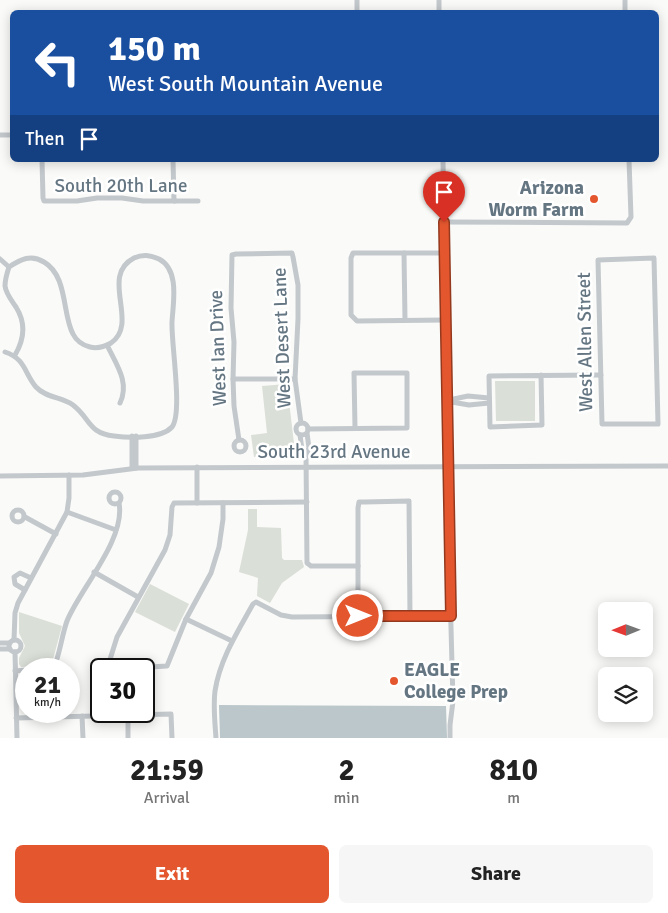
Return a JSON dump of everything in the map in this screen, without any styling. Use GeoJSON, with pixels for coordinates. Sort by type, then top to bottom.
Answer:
{"type":"FeatureCollection","features":[{"type":"Feature","properties":{"kind":"street","name":"South 20th Lane"},"geometry":{"type":"LineString","coordinates":[[42,162],[44,201],[77,201],[97,198],[198,201]]}},
{"type":"Feature","properties":{"kind":"street"},"geometry":{"type":"LineString","coordinates":[[173,162],[174,201]]}},
{"type":"Feature","properties":{"kind":"street"},"geometry":{"type":"LineString","coordinates":[[443,162],[447,466],[453,702],[450,738]]}},
{"type":"Feature","properties":{"kind":"street"},"geometry":{"type":"LineString","coordinates":[[444,222],[627,223],[631,217],[629,162]]}},
{"type":"Feature","properties":{"kind":"street","name":"West Desert Lane"},"geometry":{"type":"LineString","coordinates":[[232,255],[292,253],[298,285],[294,379],[301,423]]}},
{"type":"Feature","properties":{"kind":"street"},"geometry":{"type":"LineString","coordinates":[[444,254],[353,253],[351,258],[351,315],[357,320],[445,320]]}},
{"type":"Feature","properties":{"kind":"street"},"geometry":{"type":"LineString","coordinates":[[404,253],[405,320]]}},
{"type":"Feature","properties":{"kind":"street"},"geometry":{"type":"LineString","coordinates":[[5,352],[15,355],[42,393],[64,400],[74,406],[94,429],[102,434],[152,436],[164,433],[172,427],[178,406],[172,338],[173,281],[170,270],[161,260],[149,255],[138,256],[128,261],[121,271],[118,281],[122,321],[121,332],[115,340],[98,349],[88,347],[78,341],[71,332],[65,299],[57,277],[48,264],[38,258],[18,261],[9,267],[5,286],[19,312],[22,322],[21,346],[15,355]]}},
{"type":"Feature","properties":{"kind":"street","name":"West Ian Drive"},"geometry":{"type":"LineString","coordinates":[[232,255],[233,379],[239,440]]}},
{"type":"Feature","properties":{"kind":"street","name":"West Allen Street"},"geometry":{"type":"LineString","coordinates":[[654,258],[658,424],[602,424],[601,375],[598,260],[654,258]]}},
{"type":"Feature","properties":{"kind":"street"},"geometry":{"type":"LineString","coordinates":[[0,259],[9,267]]}},
{"type":"Feature","properties":{"kind":"street"},"geometry":{"type":"LineString","coordinates":[[107,345],[125,388],[120,403]]}},
{"type":"Feature","properties":{"kind":"street"},"geometry":{"type":"LineString","coordinates":[[308,431],[306,424],[301,423],[297,425],[296,428],[300,434],[308,431],[355,428],[407,428],[407,373],[354,373],[355,428]]}},
{"type":"Feature","properties":{"kind":"street"},"geometry":{"type":"LineString","coordinates":[[541,375],[542,425],[490,427],[489,376],[541,375],[601,375]]}},
{"type":"Feature","properties":{"kind":"street"},"geometry":{"type":"LineString","coordinates":[[233,379],[294,379]]}},
{"type":"Feature","properties":{"kind":"street"},"geometry":{"type":"LineString","coordinates":[[446,401],[469,405],[489,400]]}},
{"type":"Feature","properties":{"kind":"street","name":"West Desert Lane"},"geometry":{"type":"LineString","coordinates":[[308,431],[308,451],[306,455],[307,563],[310,566],[358,566]]}},
{"type":"Feature","properties":{"kind":"street","name":"West Desert Lane"},"geometry":{"type":"LineString","coordinates":[[300,434],[302,450],[306,455]]}},
{"type":"Feature","properties":{"kind":"street"},"geometry":{"type":"LineString","coordinates":[[134,436],[134,468]]}},
{"type":"Feature","properties":{"kind":"street"},"geometry":{"type":"LineString","coordinates":[[301,444],[308,443]]}},
{"type":"Feature","properties":{"kind":"street","name":"South 23rd Avenue"},"geometry":{"type":"LineString","coordinates":[[0,476],[69,475],[134,468],[197,467],[668,466]]}},
{"type":"Feature","properties":{"kind":"street"},"geometry":{"type":"LineString","coordinates":[[197,467],[197,503]]}},
{"type":"Feature","properties":{"kind":"street"},"geometry":{"type":"LineString","coordinates":[[15,671],[12,646],[15,613],[66,512],[69,498],[69,475]]}},
{"type":"Feature","properties":{"kind":"street"},"geometry":{"type":"LineString","coordinates":[[358,616],[358,508],[360,502],[409,501],[410,616]]}},
{"type":"Feature","properties":{"kind":"street"},"geometry":{"type":"LineString","coordinates":[[155,667],[167,666],[186,619],[211,573],[220,547],[223,502]]}},
{"type":"Feature","properties":{"kind":"street"},"geometry":{"type":"LineString","coordinates":[[110,658],[116,637],[165,550],[170,535],[174,503],[307,502]]}},
{"type":"Feature","properties":{"kind":"street"},"geometry":{"type":"LineString","coordinates":[[57,658],[67,620],[112,542],[120,512],[119,503]]}},
{"type":"Feature","properties":{"kind":"street"},"geometry":{"type":"LineString","coordinates":[[66,512],[116,530]]}},
{"type":"Feature","properties":{"kind":"street"},"geometry":{"type":"LineString","coordinates":[[25,517],[56,534]]}},
{"type":"Feature","properties":{"kind":"street"},"geometry":{"type":"LineString","coordinates":[[94,572],[138,597]]}},
{"type":"Feature","properties":{"kind":"street"},"geometry":{"type":"LineString","coordinates":[[25,590],[15,584],[14,577],[20,573],[31,578]]}},
{"type":"Feature","properties":{"kind":"street"},"geometry":{"type":"LineString","coordinates":[[216,738],[216,689],[220,672],[232,641],[253,604],[256,602],[287,617],[451,616]]}},
{"type":"Feature","properties":{"kind":"street"},"geometry":{"type":"LineString","coordinates":[[186,619],[232,641]]}},
{"type":"Feature","properties":{"kind":"street"},"geometry":{"type":"LineString","coordinates":[[0,644],[12,646]]}},
{"type":"Feature","properties":{"kind":"street"},"geometry":{"type":"LineString","coordinates":[[0,649],[12,646]]}},
{"type":"Feature","properties":{"kind":"street"},"geometry":{"type":"LineString","coordinates":[[155,714],[171,714],[172,738]]}},
{"type":"Feature","properties":{"kind":"street"},"geometry":{"type":"LineString","coordinates":[[83,738],[82,716],[90,715]]}},
{"type":"Feature","properties":{"kind":"street"},"geometry":{"type":"LineString","coordinates":[[16,723],[17,738]]}},
{"type":"Feature","properties":{"kind":"street"},"geometry":{"type":"LineString","coordinates":[[128,723],[128,738]]}},
{"type":"Feature","properties":{"kind":"shaded area"},"geometry":{"type":"Polygon","coordinates":[[[495,381],[535,381],[535,421],[496,421],[495,381]]]}},
{"type":"Feature","properties":{"kind":"shaded area"},"geometry":{"type":"Polygon","coordinates":[[[287,384],[295,452],[254,457],[251,435],[267,433],[262,386],[287,384]]]}},
{"type":"Feature","properties":{"kind":"shaded area"},"geometry":{"type":"Polygon","coordinates":[[[248,509],[257,509],[257,527],[281,528],[282,558],[284,560],[302,560],[304,567],[282,583],[270,603],[257,596],[258,578],[239,572],[248,530],[248,509]]]}},
{"type":"Feature","properties":{"kind":"shaded area"},"geometry":{"type":"Polygon","coordinates":[[[150,584],[189,604],[175,632],[135,612],[150,584]]]}},
{"type":"Feature","properties":{"kind":"shaded area"},"geometry":{"type":"Polygon","coordinates":[[[19,612],[62,626],[53,658],[19,658],[25,646],[19,633],[19,612]]]}},
{"type":"Feature","properties":{"kind":"shaded area"},"geometry":{"type":"Polygon","coordinates":[[[219,705],[446,706],[447,738],[220,738],[219,705]]]}},
{"type":"Feature","properties":{"kind":"place","name":"Arizona Worm Farm"},"geometry":{"type":"Point","coordinates":[594,199]}},
{"type":"Feature","properties":{"kind":"place","name":"EAGLE College Prep"},"geometry":{"type":"Point","coordinates":[394,681]}},
{"type":"Feature","properties":{"kind":"route"},"geometry":{"type":"LineString","coordinates":[[358,616],[451,616],[444,222]]}}]}
